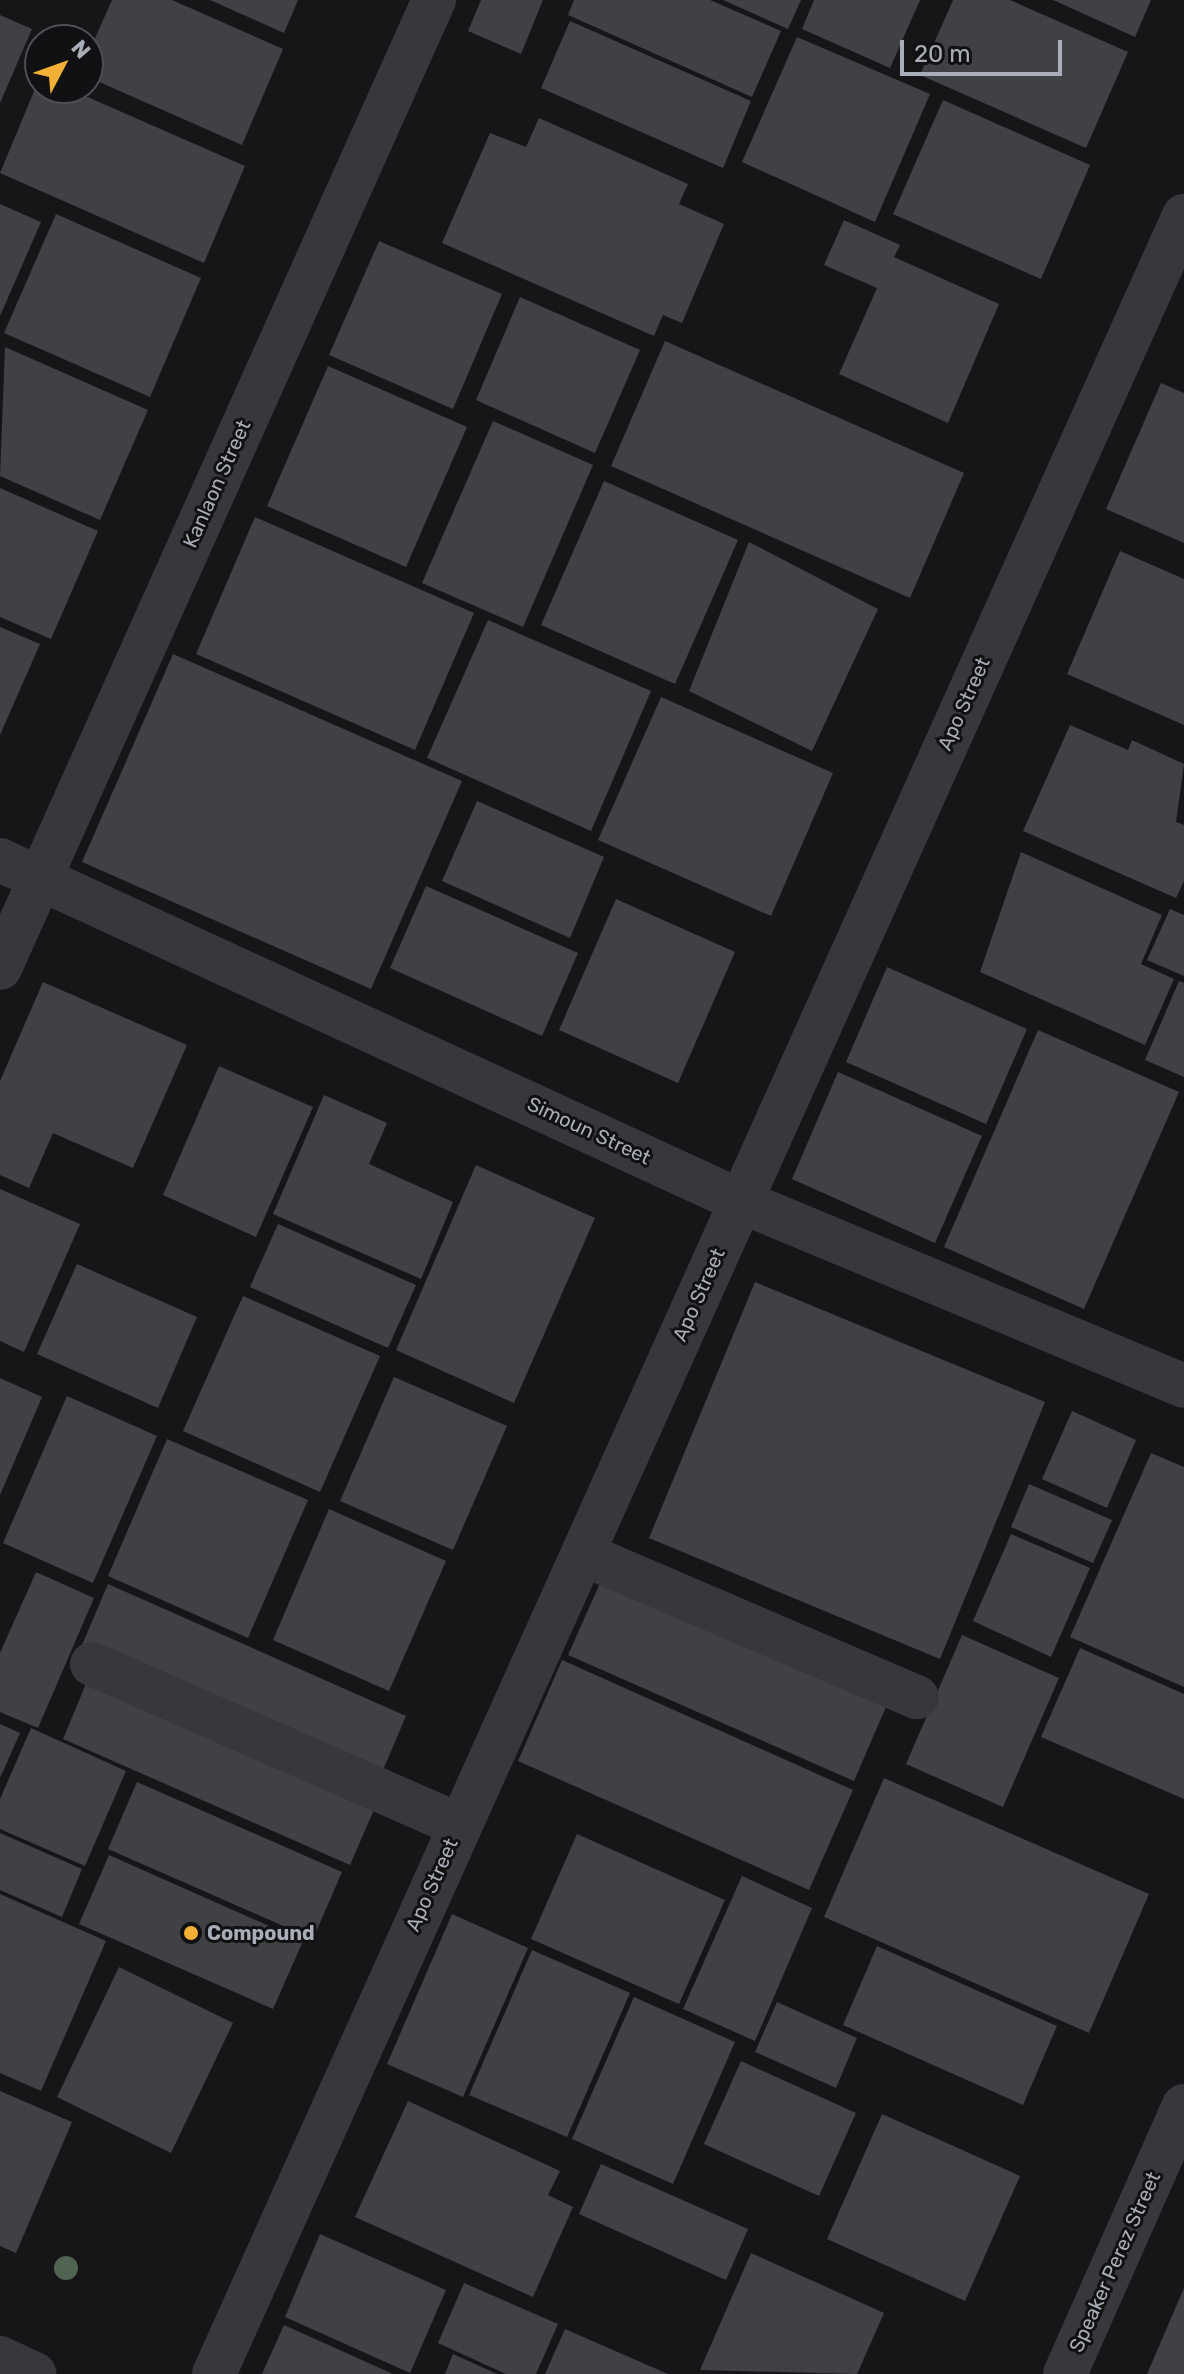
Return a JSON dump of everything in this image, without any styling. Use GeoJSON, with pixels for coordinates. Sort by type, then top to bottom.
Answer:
{"type":"FeatureCollection","features":[{"type":"Feature","properties":{"kind":"street","name":"Kanlaon Street"},"geometry":{"type":"LineString","coordinates":[[0,968],[434,0]]}},
{"type":"Feature","properties":{"kind":"street","name":"Apo Street"},"geometry":{"type":"LineString","coordinates":[[214,2374],[459,1825],[585,1555],[740,1201],[1184,216]]}},
{"type":"Feature","properties":{"kind":"street","name":"Simoun Street"},"geometry":{"type":"LineString","coordinates":[[0,860],[740,1201],[1184,1386]]}},
{"type":"Feature","properties":{"kind":"street"},"geometry":{"type":"LineString","coordinates":[[585,1555],[917,1697]]}},
{"type":"Feature","properties":{"kind":"street"},"geometry":{"type":"LineString","coordinates":[[92,1664],[459,1825]]}},
{"type":"Feature","properties":{"kind":"street","name":"Speaker Perez Street"},"geometry":{"type":"LineString","coordinates":[[1065,2374],[1184,2106]]}},
{"type":"Feature","properties":{"kind":"street"},"geometry":{"type":"LineString","coordinates":[[0,2358],[35,2374]]}},
{"type":"Feature","properties":{"kind":"building"},"geometry":{"type":"Polygon","coordinates":[[[112,0],[172,0],[283,49],[242,145],[104,84],[104,24],[101,24],[112,0]]]}},
{"type":"Feature","properties":{"kind":"building"},"geometry":{"type":"Polygon","coordinates":[[[210,0],[298,0],[284,33],[210,0]]]}},
{"type":"Feature","properties":{"kind":"building"},"geometry":{"type":"Polygon","coordinates":[[[481,0],[543,0],[521,54],[468,31],[481,0]]]}},
{"type":"Feature","properties":{"kind":"building"},"geometry":{"type":"Polygon","coordinates":[[[574,0],[710,0],[781,31],[752,97],[568,15],[574,0]]]}},
{"type":"Feature","properties":{"kind":"building"},"geometry":{"type":"Polygon","coordinates":[[[723,0],[801,0],[788,29],[723,0]]]}},
{"type":"Feature","properties":{"kind":"building"},"geometry":{"type":"Polygon","coordinates":[[[814,0],[920,0],[890,68],[802,29],[814,0]]]}},
{"type":"Feature","properties":{"kind":"building"},"geometry":{"type":"Polygon","coordinates":[[[953,0],[1010,0],[1128,52],[1086,148],[920,75],[953,0]]]}},
{"type":"Feature","properties":{"kind":"building"},"geometry":{"type":"Polygon","coordinates":[[[1053,0],[1151,0],[1135,37],[1053,0]]]}},
{"type":"Feature","properties":{"kind":"building"},"geometry":{"type":"Polygon","coordinates":[[[0,15],[24,26],[24,48],[0,103],[0,15]]]}},
{"type":"Feature","properties":{"kind":"building"},"geometry":{"type":"Polygon","coordinates":[[[570,21],[751,101],[723,168],[541,88],[570,21]]]}},
{"type":"Feature","properties":{"kind":"building"},"geometry":{"type":"Polygon","coordinates":[[[797,37],[930,94],[875,222],[742,162],[797,37]]]}},
{"type":"Feature","properties":{"kind":"building"},"geometry":{"type":"Polygon","coordinates":[[[943,100],[1090,165],[1041,279],[893,214],[943,100]]]}},
{"type":"Feature","properties":{"kind":"building"},"geometry":{"type":"Polygon","coordinates":[[[29,104],[104,104],[245,166],[204,263],[0,173],[29,104]]]}},
{"type":"Feature","properties":{"kind":"building"},"geometry":{"type":"Polygon","coordinates":[[[539,118],[688,184],[679,204],[724,224],[682,323],[663,315],[654,336],[442,243],[490,133],[526,147],[539,118]]]}},
{"type":"Feature","properties":{"kind":"building"},"geometry":{"type":"Polygon","coordinates":[[[0,204],[41,222],[0,316],[0,204]]]}},
{"type":"Feature","properties":{"kind":"building"},"geometry":{"type":"Polygon","coordinates":[[[56,214],[201,278],[150,397],[4,333],[56,214]]]}},
{"type":"Feature","properties":{"kind":"building"},"geometry":{"type":"Polygon","coordinates":[[[844,220],[900,245],[894,257],[999,304],[948,423],[839,374],[877,288],[824,265],[844,220]]]}},
{"type":"Feature","properties":{"kind":"building"},"geometry":{"type":"Polygon","coordinates":[[[379,241],[502,294],[453,409],[329,355],[379,241]]]}},
{"type":"Feature","properties":{"kind":"building"},"geometry":{"type":"Polygon","coordinates":[[[520,297],[640,350],[595,453],[476,400],[520,297]]]}},
{"type":"Feature","properties":{"kind":"building"},"geometry":{"type":"Polygon","coordinates":[[[665,341],[964,473],[910,598],[611,466],[665,341]]]}},
{"type":"Feature","properties":{"kind":"building"},"geometry":{"type":"Polygon","coordinates":[[[5,347],[148,410],[100,520],[0,476],[5,347]]]}},
{"type":"Feature","properties":{"kind":"building"},"geometry":{"type":"Polygon","coordinates":[[[328,366],[467,427],[406,567],[267,506],[328,366]]]}},
{"type":"Feature","properties":{"kind":"building"},"geometry":{"type":"Polygon","coordinates":[[[1161,383],[1184,393],[1184,543],[1106,509],[1161,383]]]}},
{"type":"Feature","properties":{"kind":"building"},"geometry":{"type":"Polygon","coordinates":[[[493,421],[593,465],[523,627],[422,583],[493,421]]]}},
{"type":"Feature","properties":{"kind":"building"},"geometry":{"type":"Polygon","coordinates":[[[604,481],[738,540],[675,684],[541,625],[604,481]]]}},
{"type":"Feature","properties":{"kind":"building"},"geometry":{"type":"Polygon","coordinates":[[[0,488],[98,531],[51,639],[0,617],[0,488]]]}},
{"type":"Feature","properties":{"kind":"building"},"geometry":{"type":"Polygon","coordinates":[[[255,517],[474,613],[415,750],[196,654],[255,517]]]}},
{"type":"Feature","properties":{"kind":"building"},"geometry":{"type":"Polygon","coordinates":[[[749,542],[878,609],[812,751],[689,691],[749,542]]]}},
{"type":"Feature","properties":{"kind":"building"},"geometry":{"type":"Polygon","coordinates":[[[1120,551],[1184,579],[1184,725],[1067,674],[1120,551]]]}},
{"type":"Feature","properties":{"kind":"building"},"geometry":{"type":"Polygon","coordinates":[[[488,620],[651,691],[591,831],[427,758],[488,620]]]}},
{"type":"Feature","properties":{"kind":"building"},"geometry":{"type":"Polygon","coordinates":[[[0,627],[40,644],[0,735],[0,627]]]}},
{"type":"Feature","properties":{"kind":"building"},"geometry":{"type":"Polygon","coordinates":[[[173,654],[462,781],[371,989],[82,862],[173,654]]]}},
{"type":"Feature","properties":{"kind":"building"},"geometry":{"type":"Polygon","coordinates":[[[661,697],[833,773],[771,916],[598,840],[661,697]]]}},
{"type":"Feature","properties":{"kind":"building"},"geometry":{"type":"Polygon","coordinates":[[[1070,725],[1128,750],[1132,740],[1184,764],[1176,822],[1184,825],[1184,881],[1176,898],[1023,831],[1070,725]]]}},
{"type":"Feature","properties":{"kind":"building"},"geometry":{"type":"Polygon","coordinates":[[[477,801],[604,857],[570,938],[442,881],[477,801]]]}},
{"type":"Feature","properties":{"kind":"building"},"geometry":{"type":"Polygon","coordinates":[[[1021,852],[1162,915],[1141,964],[1174,979],[1145,1045],[980,972],[1021,852]]]}},
{"type":"Feature","properties":{"kind":"building"},"geometry":{"type":"Polygon","coordinates":[[[426,886],[578,953],[542,1036],[390,968],[426,886]]]}},
{"type":"Feature","properties":{"kind":"building"},"geometry":{"type":"Polygon","coordinates":[[[616,899],[735,952],[678,1083],[559,1030],[616,899]]]}},
{"type":"Feature","properties":{"kind":"building"},"geometry":{"type":"Polygon","coordinates":[[[1170,909],[1184,915],[1184,976],[1147,960],[1170,909]]]}},
{"type":"Feature","properties":{"kind":"building"},"geometry":{"type":"Polygon","coordinates":[[[887,967],[1027,1029],[986,1124],[846,1062],[887,967]]]}},
{"type":"Feature","properties":{"kind":"building"},"geometry":{"type":"Polygon","coordinates":[[[1179,981],[1184,983],[1184,1077],[1145,1060],[1179,981]]]}},
{"type":"Feature","properties":{"kind":"building"},"geometry":{"type":"Polygon","coordinates":[[[43,982],[187,1045],[133,1168],[53,1133],[29,1188],[0,1175],[0,1081],[43,982]]]}},
{"type":"Feature","properties":{"kind":"building"},"geometry":{"type":"Polygon","coordinates":[[[1038,1030],[1179,1092],[1084,1309],[944,1247],[1038,1030]]]}},
{"type":"Feature","properties":{"kind":"building"},"geometry":{"type":"Polygon","coordinates":[[[219,1066],[313,1107],[256,1237],[163,1195],[219,1066]]]}},
{"type":"Feature","properties":{"kind":"building"},"geometry":{"type":"Polygon","coordinates":[[[838,1072],[982,1136],[935,1243],[792,1179],[838,1072]]]}},
{"type":"Feature","properties":{"kind":"building"},"geometry":{"type":"Polygon","coordinates":[[[324,1095],[387,1123],[369,1164],[453,1202],[421,1279],[273,1214],[324,1095]]]}},
{"type":"Feature","properties":{"kind":"building"},"geometry":{"type":"Polygon","coordinates":[[[476,1165],[595,1218],[514,1403],[396,1350],[476,1165]]]}},
{"type":"Feature","properties":{"kind":"building"},"geometry":{"type":"Polygon","coordinates":[[[0,1189],[80,1224],[24,1352],[0,1341],[0,1189]]]}},
{"type":"Feature","properties":{"kind":"building"},"geometry":{"type":"Polygon","coordinates":[[[278,1224],[416,1285],[388,1348],[250,1287],[278,1224]]]}},
{"type":"Feature","properties":{"kind":"building"},"geometry":{"type":"Polygon","coordinates":[[[77,1264],[197,1317],[158,1408],[37,1354],[77,1264]]]}},
{"type":"Feature","properties":{"kind":"building"},"geometry":{"type":"Polygon","coordinates":[[[755,1282],[1045,1402],[940,1659],[649,1538],[755,1282]]]}},
{"type":"Feature","properties":{"kind":"building"},"geometry":{"type":"Polygon","coordinates":[[[243,1296],[380,1356],[320,1492],[183,1431],[243,1296]]]}},
{"type":"Feature","properties":{"kind":"building"},"geometry":{"type":"Polygon","coordinates":[[[394,1377],[507,1426],[453,1550],[340,1501],[394,1377]]]}},
{"type":"Feature","properties":{"kind":"building"},"geometry":{"type":"Polygon","coordinates":[[[0,1378],[42,1397],[0,1495],[0,1378]]]}},
{"type":"Feature","properties":{"kind":"building"},"geometry":{"type":"Polygon","coordinates":[[[67,1396],[157,1436],[93,1583],[3,1543],[67,1396]]]}},
{"type":"Feature","properties":{"kind":"building"},"geometry":{"type":"Polygon","coordinates":[[[1072,1411],[1136,1440],[1107,1508],[1042,1479],[1072,1411]]]}},
{"type":"Feature","properties":{"kind":"building"},"geometry":{"type":"Polygon","coordinates":[[[167,1439],[308,1500],[248,1638],[108,1576],[167,1439]]]}},
{"type":"Feature","properties":{"kind":"building"},"geometry":{"type":"Polygon","coordinates":[[[1151,1453],[1184,1467],[1184,1687],[1070,1637],[1151,1453]]]}},
{"type":"Feature","properties":{"kind":"building"},"geometry":{"type":"Polygon","coordinates":[[[1029,1484],[1112,1520],[1093,1563],[1011,1527],[1029,1484]]]}},
{"type":"Feature","properties":{"kind":"building"},"geometry":{"type":"Polygon","coordinates":[[[329,1509],[446,1561],[389,1691],[273,1640],[329,1509]]]}},
{"type":"Feature","properties":{"kind":"building"},"geometry":{"type":"Polygon","coordinates":[[[1011,1534],[1090,1568],[1051,1657],[973,1621],[1011,1534]]]}},
{"type":"Feature","properties":{"kind":"building"},"geometry":{"type":"Polygon","coordinates":[[[36,1572],[94,1598],[38,1728],[0,1712],[0,1653],[36,1572]]]}},
{"type":"Feature","properties":{"kind":"building"},"geometry":{"type":"Polygon","coordinates":[[[604,1574],[889,1700],[854,1781],[568,1655],[604,1574]]]}},
{"type":"Feature","properties":{"kind":"building"},"geometry":{"type":"Polygon","coordinates":[[[108,1584],[406,1716],[380,1777],[82,1645],[108,1584]]]}},
{"type":"Feature","properties":{"kind":"building"},"geometry":{"type":"Polygon","coordinates":[[[962,1635],[1059,1678],[1003,1807],[906,1764],[962,1635]]]}},
{"type":"Feature","properties":{"kind":"building"},"geometry":{"type":"Polygon","coordinates":[[[1080,1648],[1184,1694],[1184,1799],[1041,1737],[1080,1648]]]}},
{"type":"Feature","properties":{"kind":"building"},"geometry":{"type":"Polygon","coordinates":[[[562,1660],[853,1790],[809,1890],[518,1761],[562,1660]]]}},
{"type":"Feature","properties":{"kind":"building"},"geometry":{"type":"Polygon","coordinates":[[[88,1679],[376,1805],[350,1865],[63,1739],[88,1679]]]}},
{"type":"Feature","properties":{"kind":"building"},"geometry":{"type":"Polygon","coordinates":[[[0,1724],[20,1733],[0,1778],[0,1724]]]}},
{"type":"Feature","properties":{"kind":"building"},"geometry":{"type":"Polygon","coordinates":[[[31,1728],[126,1771],[85,1866],[0,1829],[0,1799],[31,1728]]]}},
{"type":"Feature","properties":{"kind":"building"},"geometry":{"type":"Polygon","coordinates":[[[884,1778],[1149,1894],[1089,2033],[824,1917],[884,1778]]]}},
{"type":"Feature","properties":{"kind":"building"},"geometry":{"type":"Polygon","coordinates":[[[137,1782],[342,1872],[313,1939],[108,1849],[137,1782]]]}},
{"type":"Feature","properties":{"kind":"building"},"geometry":{"type":"Polygon","coordinates":[[[0,1833],[82,1869],[62,1917],[0,1890],[0,1833]]]}},
{"type":"Feature","properties":{"kind":"building"},"geometry":{"type":"Polygon","coordinates":[[[577,1834],[725,1900],[679,2004],[531,1939],[577,1834]]]}},
{"type":"Feature","properties":{"kind":"building","name":"Compound"},"geometry":{"type":"Polygon","coordinates":[[[109,1855],[303,1941],[273,2009],[79,1924],[109,1855]]]}},
{"type":"Feature","properties":{"kind":"building"},"geometry":{"type":"Polygon","coordinates":[[[742,1876],[812,1908],[755,2041],[683,2009],[742,1876]]]}},
{"type":"Feature","properties":{"kind":"building"},"geometry":{"type":"Polygon","coordinates":[[[0,1894],[106,1941],[41,2091],[0,2073],[0,1894]]]}},
{"type":"Feature","properties":{"kind":"building"},"geometry":{"type":"Polygon","coordinates":[[[452,1914],[528,1948],[463,2097],[387,2064],[452,1914]]]}},
{"type":"Feature","properties":{"kind":"building"},"geometry":{"type":"Polygon","coordinates":[[[877,1946],[1057,2026],[1023,2105],[843,2025],[877,1946]]]}},
{"type":"Feature","properties":{"kind":"building"},"geometry":{"type":"Polygon","coordinates":[[[532,1950],[630,1993],[567,2137],[469,2095],[532,1950]]]}},
{"type":"Feature","properties":{"kind":"building"},"geometry":{"type":"Polygon","coordinates":[[[119,1967],[233,2023],[171,2153],[57,2097],[119,1967]]]}},
{"type":"Feature","properties":{"kind":"building"},"geometry":{"type":"Polygon","coordinates":[[[634,1997],[735,2042],[673,2184],[572,2139],[634,1997]]]}},
{"type":"Feature","properties":{"kind":"building"},"geometry":{"type":"Polygon","coordinates":[[[777,2002],[857,2038],[836,2088],[755,2052],[777,2002]]]}},
{"type":"Feature","properties":{"kind":"building"},"geometry":{"type":"Polygon","coordinates":[[[741,2061],[856,2113],[819,2196],[704,2144],[741,2061]]]}},
{"type":"Feature","properties":{"kind":"building"},"geometry":{"type":"Polygon","coordinates":[[[0,2091],[72,2122],[16,2253],[0,2246],[0,2091]]]}},
{"type":"Feature","properties":{"kind":"building"},"geometry":{"type":"Polygon","coordinates":[[[408,2101],[560,2171],[548,2195],[573,2207],[533,2297],[355,2217],[408,2101]]]}},
{"type":"Feature","properties":{"kind":"building"},"geometry":{"type":"Polygon","coordinates":[[[882,2114],[1020,2176],[965,2301],[827,2239],[882,2114]]]}},
{"type":"Feature","properties":{"kind":"building"},"geometry":{"type":"Polygon","coordinates":[[[601,2164],[748,2229],[726,2280],[579,2214],[601,2164]]]}},
{"type":"Feature","properties":{"kind":"building"},"geometry":{"type":"Polygon","coordinates":[[[320,2234],[446,2290],[410,2373],[285,2317],[320,2234]]]}},
{"type":"Feature","properties":{"kind":"building"},"geometry":{"type":"Polygon","coordinates":[[[751,2253],[884,2313],[857,2374],[700,2370],[751,2253]]]}},
{"type":"Feature","properties":{"kind":"building"},"geometry":{"type":"Polygon","coordinates":[[[464,2283],[558,2324],[536,2374],[506,2374],[438,2343],[464,2283]]]}},
{"type":"Feature","properties":{"kind":"building"},"geometry":{"type":"Polygon","coordinates":[[[1184,2288],[1184,2374],[1147,2374],[1184,2288]]]}},
{"type":"Feature","properties":{"kind":"building"},"geometry":{"type":"Polygon","coordinates":[[[284,2325],[393,2374],[262,2374],[284,2325]]]}},
{"type":"Feature","properties":{"kind":"building"},"geometry":{"type":"Polygon","coordinates":[[[565,2329],[668,2374],[545,2374],[565,2329]]]}},
{"type":"Feature","properties":{"kind":"building"},"geometry":{"type":"Polygon","coordinates":[[[453,2354],[497,2374],[445,2374],[453,2354]]]}},
{"type":"Feature","properties":{"kind":"place","name":"Compound"},"geometry":{"type":"Point","coordinates":[191,1933]}}]}
